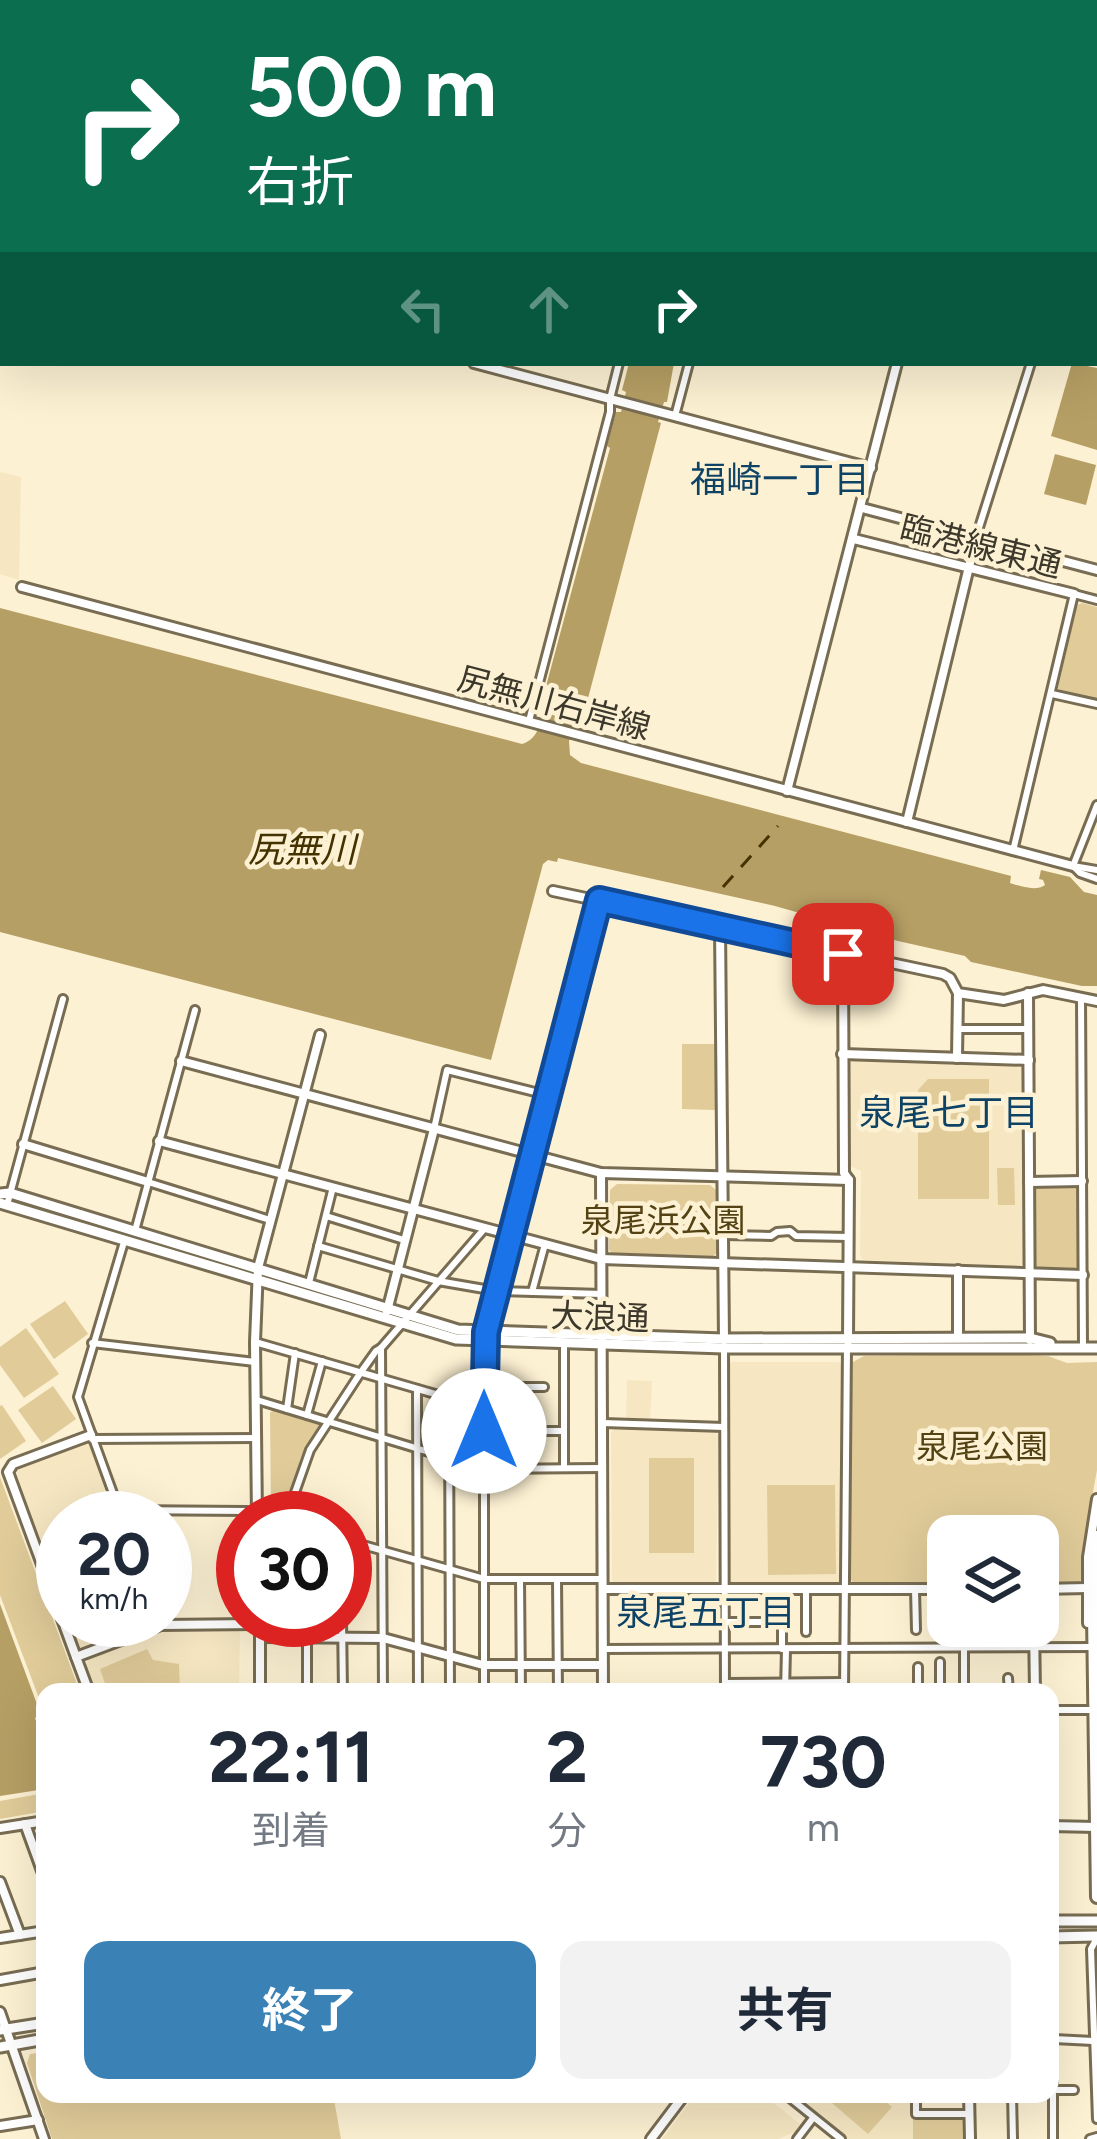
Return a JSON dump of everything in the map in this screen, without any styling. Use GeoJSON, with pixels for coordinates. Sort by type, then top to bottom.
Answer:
{"type":"FeatureCollection","features":[{"type":"Feature","properties":{"kind":"highway"},"geometry":{"type":"LineString","coordinates":[[1097,1536],[1093,1615],[1097,1897]]}},
{"type":"Feature","properties":{"kind":"main road","name":"大浪通"},"geometry":{"type":"LineString","coordinates":[[3,1197],[406,1319],[485,1336],[564,1343],[602,1339]]}},
{"type":"Feature","properties":{"kind":"main road","name":"大浪通"},"geometry":{"type":"LineString","coordinates":[[257,1274],[308,1284],[386,1313]]}},
{"type":"Feature","properties":{"kind":"main road","name":"大浪通"},"geometry":{"type":"LineString","coordinates":[[485,1336],[724,1343],[1030,1343]]}},
{"type":"Feature","properties":{"kind":"main road","name":"大浪通"},"geometry":{"type":"LineString","coordinates":[[848,1343],[958,1337],[1097,1348]]}},
{"type":"Feature","properties":{"kind":"main road"},"geometry":{"type":"LineString","coordinates":[[1059,1921],[1097,1921]]}},
{"type":"Feature","properties":{"kind":"main road"},"geometry":{"type":"LineString","coordinates":[[1059,1937],[1097,1937]]}},
{"type":"Feature","properties":{"kind":"main road"},"geometry":{"type":"LineString","coordinates":[[3,2030],[36,2024]]}},
{"type":"Feature","properties":{"kind":"main road"},"geometry":{"type":"LineString","coordinates":[[0,2047],[36,2040]]}},
{"type":"Feature","properties":{"kind":"street"},"geometry":{"type":"LineString","coordinates":[[484,366],[871,468]]}},
{"type":"Feature","properties":{"kind":"street"},"geometry":{"type":"LineString","coordinates":[[532,722],[618,366]]}},
{"type":"Feature","properties":{"kind":"street"},"geometry":{"type":"LineString","coordinates":[[675,416],[688,366]]}},
{"type":"Feature","properties":{"kind":"street"},"geometry":{"type":"LineString","coordinates":[[787,791],[896,366]]}},
{"type":"Feature","properties":{"kind":"street"},"geometry":{"type":"LineString","coordinates":[[907,822],[976,538],[1030,366]]}},
{"type":"Feature","properties":{"kind":"street"},"geometry":{"type":"LineString","coordinates":[[862,508],[1097,570]]}},
{"type":"Feature","properties":{"kind":"street","name":"臨港線東通"},"geometry":{"type":"LineString","coordinates":[[854,539],[1097,600]]}},
{"type":"Feature","properties":{"kind":"street","name":"尻無川右岸線"},"geometry":{"type":"LineString","coordinates":[[22,587],[1097,870]]}},
{"type":"Feature","properties":{"kind":"street"},"geometry":{"type":"LineString","coordinates":[[1013,851],[1074,594]]}},
{"type":"Feature","properties":{"kind":"street"},"geometry":{"type":"LineString","coordinates":[[1052,694],[1097,704]]}},
{"type":"Feature","properties":{"kind":"street"},"geometry":{"type":"LineString","coordinates":[[1073,866],[1097,805]]}},
{"type":"Feature","properties":{"kind":"street","name":"尻無川右岸線"},"geometry":{"type":"LineString","coordinates":[[1073,866],[1097,879]]}},
{"type":"Feature","properties":{"kind":"street"},"geometry":{"type":"LineString","coordinates":[[554,891],[946,976],[958,993],[957,1058]]}},
{"type":"Feature","properties":{"kind":"street"},"geometry":{"type":"LineString","coordinates":[[484,1683],[485,1336],[599,900]]}},
{"type":"Feature","properties":{"kind":"street"},"geometry":{"type":"LineString","coordinates":[[720,927],[725,1683]]}},
{"type":"Feature","properties":{"kind":"street"},"geometry":{"type":"LineString","coordinates":[[843,954],[844,1173],[849,1180],[844,1683]]}},
{"type":"Feature","properties":{"kind":"street"},"geometry":{"type":"LineString","coordinates":[[958,993],[1004,1000],[1040,990],[1097,1001]]}},
{"type":"Feature","properties":{"kind":"street"},"geometry":{"type":"LineString","coordinates":[[1028,993],[1030,1343]]}},
{"type":"Feature","properties":{"kind":"street"},"geometry":{"type":"LineString","coordinates":[[1081,997],[1083,1348]]}},
{"type":"Feature","properties":{"kind":"street"},"geometry":{"type":"LineString","coordinates":[[3,1197],[23,1144],[63,999]]}},
{"type":"Feature","properties":{"kind":"street"},"geometry":{"type":"LineString","coordinates":[[112,1491],[78,1396],[148,1182],[195,1010]]}},
{"type":"Feature","properties":{"kind":"street"},"geometry":{"type":"LineString","coordinates":[[957,1029],[1029,1029]]}},
{"type":"Feature","properties":{"kind":"street"},"geometry":{"type":"LineString","coordinates":[[259,1491],[257,1274],[320,1035]]}},
{"type":"Feature","properties":{"kind":"street"},"geometry":{"type":"LineString","coordinates":[[842,1054],[1029,1060]]}},
{"type":"Feature","properties":{"kind":"street"},"geometry":{"type":"LineString","coordinates":[[181,1061],[601,1173],[849,1180]]}},
{"type":"Feature","properties":{"kind":"street"},"geometry":{"type":"LineString","coordinates":[[386,1313],[447,1070],[547,1096]]}},
{"type":"Feature","properties":{"kind":"street"},"geometry":{"type":"LineString","coordinates":[[1082,1109],[1097,1109]]}},
{"type":"Feature","properties":{"kind":"street"},"geometry":{"type":"LineString","coordinates":[[159,1141],[601,1259],[1083,1275]]}},
{"type":"Feature","properties":{"kind":"street"},"geometry":{"type":"LineString","coordinates":[[23,1144],[270,1220]]}},
{"type":"Feature","properties":{"kind":"street"},"geometry":{"type":"LineString","coordinates":[[601,1173],[603,1683]]}},
{"type":"Feature","properties":{"kind":"street"},"geometry":{"type":"LineString","coordinates":[[1029,1182],[1082,1181]]}},
{"type":"Feature","properties":{"kind":"street"},"geometry":{"type":"LineString","coordinates":[[308,1284],[333,1187]]}},
{"type":"Feature","properties":{"kind":"street"},"geometry":{"type":"LineString","coordinates":[[326,1216],[404,1240]]}},
{"type":"Feature","properties":{"kind":"street"},"geometry":{"type":"LineString","coordinates":[[296,1491],[310,1450],[376,1351],[485,1228]]}},
{"type":"Feature","properties":{"kind":"street"},"geometry":{"type":"LineString","coordinates":[[721,1235],[771,1236],[790,1231],[796,1236],[849,1237]]}},
{"type":"Feature","properties":{"kind":"street"},"geometry":{"type":"LineString","coordinates":[[532,1292],[544,1244]]}},
{"type":"Feature","properties":{"kind":"street"},"geometry":{"type":"LineString","coordinates":[[318,1246],[438,1281],[496,1291],[602,1294]]}},
{"type":"Feature","properties":{"kind":"street"},"geometry":{"type":"LineString","coordinates":[[958,1270],[958,1337]]}},
{"type":"Feature","properties":{"kind":"street"},"geometry":{"type":"LineString","coordinates":[[92,1342],[255,1362]]}},
{"type":"Feature","properties":{"kind":"street"},"geometry":{"type":"LineString","coordinates":[[255,1342],[449,1398],[483,1400]]}},
{"type":"Feature","properties":{"kind":"street"},"geometry":{"type":"LineString","coordinates":[[564,1343],[564,1468]]}},
{"type":"Feature","properties":{"kind":"street"},"geometry":{"type":"LineString","coordinates":[[382,1348],[383,1683]]}},
{"type":"Feature","properties":{"kind":"street"},"geometry":{"type":"LineString","coordinates":[[286,1409],[295,1353]]}},
{"type":"Feature","properties":{"kind":"street"},"geometry":{"type":"LineString","coordinates":[[307,1416],[322,1361]]}},
{"type":"Feature","properties":{"kind":"street"},"geometry":{"type":"LineString","coordinates":[[483,1387],[544,1387]]}},
{"type":"Feature","properties":{"kind":"street"},"geometry":{"type":"LineString","coordinates":[[417,1389],[418,1683]]}},
{"type":"Feature","properties":{"kind":"street"},"geometry":{"type":"LineString","coordinates":[[449,1398],[450,1683]]}},
{"type":"Feature","properties":{"kind":"street"},"geometry":{"type":"LineString","coordinates":[[256,1400],[484,1469],[603,1468]]}},
{"type":"Feature","properties":{"kind":"street"},"geometry":{"type":"LineString","coordinates":[[603,1424],[724,1427]]}},
{"type":"Feature","properties":{"kind":"street"},"geometry":{"type":"LineString","coordinates":[[484,1431],[564,1431]]}},
{"type":"Feature","properties":{"kind":"street"},"geometry":{"type":"LineString","coordinates":[[86,1683],[8,1472],[14,1464],[92,1437],[256,1438]]}},
{"type":"Feature","properties":{"kind":"street"},"geometry":{"type":"LineString","coordinates":[[1059,1646],[1094,1647],[1088,1626],[1088,1557],[1097,1499]]}},
{"type":"Feature","properties":{"kind":"street"},"geometry":{"type":"LineString","coordinates":[[372,1547],[484,1579],[927,1589]]}},
{"type":"Feature","properties":{"kind":"street"},"geometry":{"type":"LineString","coordinates":[[520,1579],[521,1683]]}},
{"type":"Feature","properties":{"kind":"street"},"geometry":{"type":"LineString","coordinates":[[557,1579],[558,1683]]}},
{"type":"Feature","properties":{"kind":"street"},"geometry":{"type":"LineString","coordinates":[[782,1588],[785,1683]]}},
{"type":"Feature","properties":{"kind":"street"},"geometry":{"type":"LineString","coordinates":[[806,1588],[806,1632]]}},
{"type":"Feature","properties":{"kind":"street"},"geometry":{"type":"LineString","coordinates":[[1059,1588],[1088,1588]]}},
{"type":"Feature","properties":{"kind":"street"},"geometry":{"type":"LineString","coordinates":[[915,1589],[916,1630]]}},
{"type":"Feature","properties":{"kind":"street"},"geometry":{"type":"LineString","coordinates":[[724,1622],[764,1622]]}},
{"type":"Feature","properties":{"kind":"street"},"geometry":{"type":"LineString","coordinates":[[372,1637],[483,1664],[602,1665]]}},
{"type":"Feature","properties":{"kind":"street"},"geometry":{"type":"LineString","coordinates":[[76,1657],[101,1647]]}},
{"type":"Feature","properties":{"kind":"street"},"geometry":{"type":"LineString","coordinates":[[260,1647],[260,1683]]}},
{"type":"Feature","properties":{"kind":"street"},"geometry":{"type":"LineString","coordinates":[[307,1647],[307,1683]]}},
{"type":"Feature","properties":{"kind":"street"},"geometry":{"type":"LineString","coordinates":[[343,1647],[343,1683]]}},
{"type":"Feature","properties":{"kind":"street"},"geometry":{"type":"LineString","coordinates":[[602,1649],[1010,1647]]}},
{"type":"Feature","properties":{"kind":"street"},"geometry":{"type":"LineString","coordinates":[[1034,1647],[1035,1683]]}},
{"type":"Feature","properties":{"kind":"street"},"geometry":{"type":"LineString","coordinates":[[963,1649],[964,1683]]}},
{"type":"Feature","properties":{"kind":"street"},"geometry":{"type":"LineString","coordinates":[[940,1662],[940,1683]]}},
{"type":"Feature","properties":{"kind":"street"},"geometry":{"type":"LineString","coordinates":[[918,1667],[918,1683]]}},
{"type":"Feature","properties":{"kind":"street"},"geometry":{"type":"LineString","coordinates":[[1009,1678],[1009,1683]]}},
{"type":"Feature","properties":{"kind":"street"},"geometry":{"type":"LineString","coordinates":[[1059,1710],[1096,1709]]}},
{"type":"Feature","properties":{"kind":"street"},"geometry":{"type":"LineString","coordinates":[[0,1828],[36,1822]]}},
{"type":"Feature","properties":{"kind":"street"},"geometry":{"type":"LineString","coordinates":[[25,1824],[36,1854]]}},
{"type":"Feature","properties":{"kind":"street"},"geometry":{"type":"LineString","coordinates":[[1059,1826],[1096,1827]]}},
{"type":"Feature","properties":{"kind":"street"},"geometry":{"type":"LineString","coordinates":[[0,1882],[20,1935]]}},
{"type":"Feature","properties":{"kind":"street"},"geometry":{"type":"LineString","coordinates":[[0,1938],[36,1932]]}},
{"type":"Feature","properties":{"kind":"street"},"geometry":{"type":"LineString","coordinates":[[1097,1937],[1091,1949],[1097,2119]]}},
{"type":"Feature","properties":{"kind":"street"},"geometry":{"type":"LineString","coordinates":[[0,1980],[36,1974]]}},
{"type":"Feature","properties":{"kind":"street"},"geometry":{"type":"LineString","coordinates":[[0,2012],[44,2139]]}},
{"type":"Feature","properties":{"kind":"street"},"geometry":{"type":"LineString","coordinates":[[1059,2039],[1093,2041]]}},
{"type":"Feature","properties":{"kind":"street"},"geometry":{"type":"LineString","coordinates":[[1059,2089],[1074,2090]]}},
{"type":"Feature","properties":{"kind":"street"},"geometry":{"type":"LineString","coordinates":[[651,2139],[676,2103]]}},
{"type":"Feature","properties":{"kind":"street"},"geometry":{"type":"LineString","coordinates":[[797,2103],[841,2139]]}},
{"type":"Feature","properties":{"kind":"street"},"geometry":{"type":"LineString","coordinates":[[916,2103],[916,2114],[970,2114]]}},
{"type":"Feature","properties":{"kind":"street"},"geometry":{"type":"LineString","coordinates":[[969,2103],[970,2139]]}},
{"type":"Feature","properties":{"kind":"street"},"geometry":{"type":"LineString","coordinates":[[1012,2103],[1013,2139]]}},
{"type":"Feature","properties":{"kind":"street"},"geometry":{"type":"LineString","coordinates":[[1052,2103],[1053,2139]]}},
{"type":"Feature","properties":{"kind":"street"},"geometry":{"type":"LineString","coordinates":[[797,2139],[814,2117]]}},
{"type":"Feature","properties":{"kind":"street"},"geometry":{"type":"LineString","coordinates":[[0,2126],[38,2120]]}},
{"type":"Feature","properties":{"kind":"shaded area"},"geometry":{"type":"Polygon","coordinates":[[[0,472],[21,477],[19,580],[0,574],[0,472]]]}},
{"type":"Feature","properties":{"kind":"shaded area"},"geometry":{"type":"Polygon","coordinates":[[[849,1064],[1019,1065],[1024,1263],[863,1260],[861,1171],[850,1166],[849,1064]]]}},
{"type":"Feature","properties":{"kind":"shaded area"},"geometry":{"type":"Polygon","coordinates":[[[731,1362],[839,1362],[842,1366],[839,1583],[731,1584],[728,1580],[727,1366],[731,1362]]]}},
{"type":"Feature","properties":{"kind":"shaded area"},"geometry":{"type":"Polygon","coordinates":[[[627,1380],[652,1381],[650,1422],[626,1422],[627,1380]]]}},
{"type":"Feature","properties":{"kind":"shaded area"},"geometry":{"type":"Polygon","coordinates":[[[611,1432],[715,1432],[719,1436],[716,1582],[612,1581],[611,1432]]]}},
{"type":"Feature","properties":{"kind":"shaded area"},"geometry":{"type":"Polygon","coordinates":[[[91,1444],[108,1491],[36,1491],[36,1529],[16,1475],[18,1469],[91,1444]]]}},
{"type":"Feature","properties":{"kind":"shaded area"},"geometry":{"type":"Polygon","coordinates":[[[216,1631],[216,1647],[240,1647],[239,1683],[93,1683],[86,1665],[89,1659],[122,1647],[192,1647],[192,1632],[216,1631]]]}},
{"type":"Feature","properties":{"kind":"shaded area"},"geometry":{"type":"Polygon","coordinates":[[[689,2103],[773,2103],[800,2124],[779,2139],[662,2139],[689,2103]]]}},
{"type":"Feature","properties":{"kind":"shaded area"},"geometry":{"type":"Polygon","coordinates":[[[801,2103],[913,2103],[913,2139],[846,2139],[801,2103]]]}},
{"type":"Feature","properties":{"kind":"green space"},"geometry":{"type":"Polygon","coordinates":[[[1077,605],[1097,607],[1097,701],[1058,688],[1077,605]]]}},
{"type":"Feature","properties":{"kind":"green space"},"geometry":{"type":"Polygon","coordinates":[[[682,1044],[715,1044],[715,1110],[682,1109],[682,1044]]]}},
{"type":"Feature","properties":{"kind":"green space"},"geometry":{"type":"Polygon","coordinates":[[[928,1079],[989,1079],[989,1199],[918,1199],[918,1090],[928,1079]]]}},
{"type":"Feature","properties":{"kind":"green space"},"geometry":{"type":"Polygon","coordinates":[[[997,1168],[1014,1168],[1015,1205],[998,1205],[997,1168]]]}},
{"type":"Feature","properties":{"kind":"green space","name":"泉尾浜公園"},"geometry":{"type":"Polygon","coordinates":[[[617,1184],[710,1185],[716,1190],[717,1253],[613,1254],[609,1250],[610,1190],[617,1184]]]}},
{"type":"Feature","properties":{"kind":"green space"},"geometry":{"type":"Polygon","coordinates":[[[1032,1187],[1079,1189],[1075,1268],[1035,1267],[1032,1263],[1032,1187]]]}},
{"type":"Feature","properties":{"kind":"green space"},"geometry":{"type":"Polygon","coordinates":[[[65,1301],[88,1334],[54,1359],[30,1324],[65,1301]]]}},
{"type":"Feature","properties":{"kind":"green space"},"geometry":{"type":"Polygon","coordinates":[[[26,1328],[59,1374],[24,1398],[0,1365],[0,1347],[26,1328]]]}},
{"type":"Feature","properties":{"kind":"green space","name":"泉尾公園"},"geometry":{"type":"Polygon","coordinates":[[[1004,1354],[1097,1362],[1097,1470],[1078,1583],[1059,1583],[1059,1515],[927,1515],[927,1584],[854,1584],[851,1363],[864,1356],[1004,1354]]]}},
{"type":"Feature","properties":{"kind":"green space"},"geometry":{"type":"Polygon","coordinates":[[[53,1386],[76,1419],[42,1443],[18,1410],[53,1386]]]}},
{"type":"Feature","properties":{"kind":"green space"},"geometry":{"type":"Polygon","coordinates":[[[454,1405],[479,1405],[479,1434],[454,1434],[454,1405]]]}},
{"type":"Feature","properties":{"kind":"green space"},"geometry":{"type":"Polygon","coordinates":[[[0,1406],[26,1441],[0,1459],[0,1406]]]}},
{"type":"Feature","properties":{"kind":"green space"},"geometry":{"type":"Polygon","coordinates":[[[270,1413],[320,1423],[322,1428],[301,1457],[290,1491],[271,1491],[270,1413]]]}},
{"type":"Feature","properties":{"kind":"green space"},"geometry":{"type":"Polygon","coordinates":[[[649,1458],[694,1458],[694,1553],[649,1553],[649,1458]]]}},
{"type":"Feature","properties":{"kind":"green space"},"geometry":{"type":"Polygon","coordinates":[[[0,1477],[36,1574],[36,1647],[63,1647],[77,1683],[36,1683],[36,1690],[0,1595],[0,1477]]]}},
{"type":"Feature","properties":{"kind":"green space"},"geometry":{"type":"Polygon","coordinates":[[[767,1485],[835,1485],[836,1574],[768,1575],[767,1485]]]}},
{"type":"Feature","properties":{"kind":"green space"},"geometry":{"type":"Polygon","coordinates":[[[147,1649],[153,1660],[179,1664],[180,1683],[105,1683],[100,1669],[147,1649]]]}},
{"type":"Feature","properties":{"kind":"green space"},"geometry":{"type":"Polygon","coordinates":[[[36,1795],[36,1813],[0,1819],[0,1801],[36,1795]]]}},
{"type":"Feature","properties":{"kind":"green space"},"geometry":{"type":"Polygon","coordinates":[[[36,2053],[36,2090],[27,2063],[30,2054],[36,2053]]]}},
{"type":"Feature","properties":{"kind":"green space"},"geometry":{"type":"Polygon","coordinates":[[[40,2103],[335,2103],[341,2139],[52,2139],[40,2103]]]}},
{"type":"Feature","properties":{"kind":"green space"},"geometry":{"type":"Polygon","coordinates":[[[832,2103],[887,2103],[892,2107],[868,2134],[832,2103]]]}},
{"type":"Feature","properties":{"kind":"green space"},"geometry":{"type":"Polygon","coordinates":[[[913,2118],[961,2118],[963,2139],[913,2139],[913,2118]]]}},
{"type":"Feature","properties":{"kind":"water","name":"尻無川"},"geometry":{"type":"Polygon","coordinates":[[[628,366],[673,366],[587,702],[574,698],[568,702],[568,711],[581,714],[569,741],[570,755],[581,763],[1011,876],[1010,883],[1023,887],[1045,885],[1039,879],[1041,870],[1070,877],[1084,892],[1097,895],[1097,986],[971,962],[965,956],[775,906],[558,858],[543,864],[491,1060],[0,932],[0,608],[528,742],[536,734],[545,705],[558,707],[561,700],[545,690],[616,412],[621,412],[626,392],[622,390],[628,366]]]}},
{"type":"Feature","properties":{"kind":"water"},"geometry":{"type":"Polygon","coordinates":[[[1071,366],[1097,368],[1097,450],[1051,436],[1071,366]]]}},
{"type":"Feature","properties":{"kind":"water"},"geometry":{"type":"Polygon","coordinates":[[[1055,454],[1096,465],[1086,505],[1044,494],[1055,454]]]}},
{"type":"Feature","properties":{"kind":"water"},"geometry":{"type":"Polygon","coordinates":[[[0,1604],[36,1701],[36,1790],[0,1796],[0,1604]]]}},
{"type":"Feature","properties":{"kind":"ferry route"},"geometry":{"type":"LineString","coordinates":[[723,887],[778,826]]}},
{"type":"Feature","properties":{"kind":"district","name":"福崎一丁目"},"geometry":{"type":"Point","coordinates":[780,479]}},
{"type":"Feature","properties":{"kind":"district","name":"泉尾七丁目"},"geometry":{"type":"Point","coordinates":[949,1112]}},
{"type":"Feature","properties":{"kind":"district","name":"泉尾五丁目"},"geometry":{"type":"Point","coordinates":[706,1612]}},
{"type":"Feature","properties":{"kind":"route"},"geometry":{"type":"LineString","coordinates":[[484,1431],[486,1332],[599,900],[843,954]]}}]}
